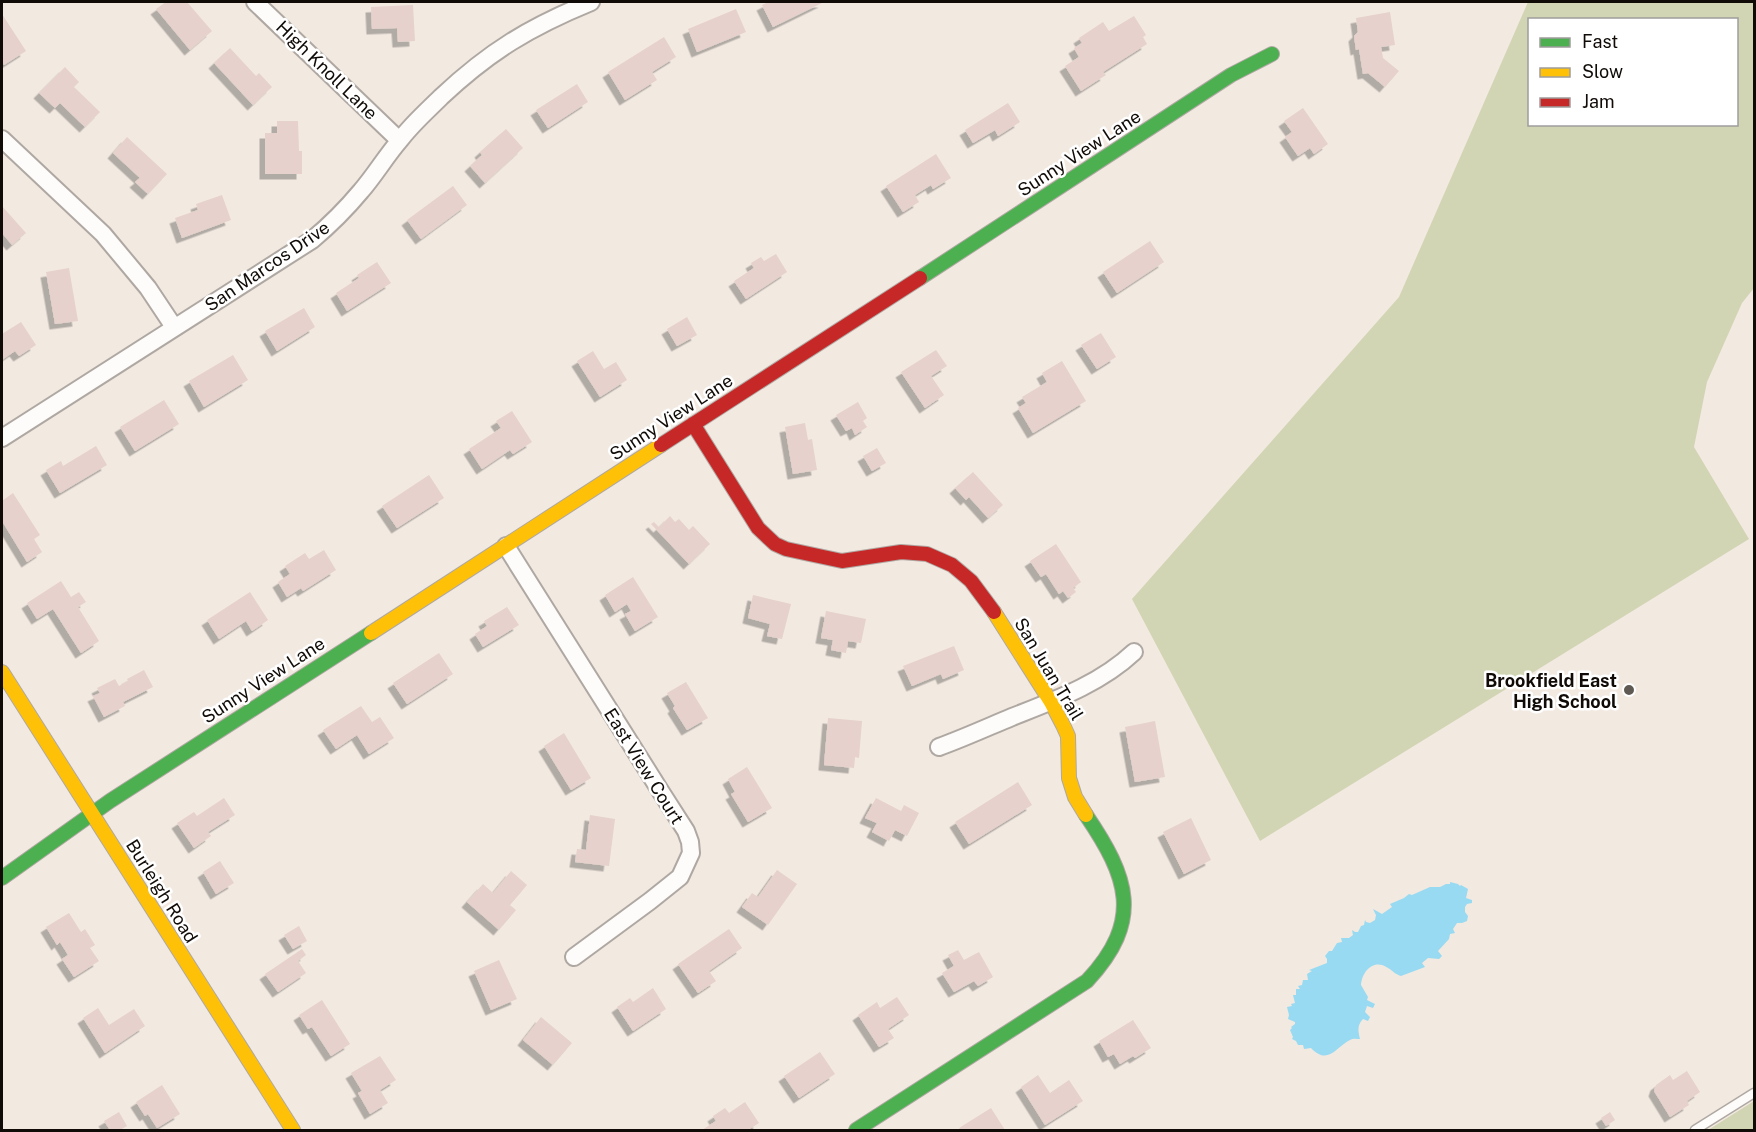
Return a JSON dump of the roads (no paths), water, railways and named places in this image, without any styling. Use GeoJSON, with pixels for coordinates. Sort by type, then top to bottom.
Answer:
{"type":"FeatureCollection","features":[{"type":"Feature","properties":{"kind":"street","name":"High Knoll Lane"},"geometry":{"type":"LineString","coordinates":[[255,2],[399,140]]}},
{"type":"Feature","properties":{"kind":"street","name":"San Marcos Drive"},"geometry":{"type":"LineString","coordinates":[[2,438],[312,240],[337,218],[362,190],[399,140],[418,119],[467,73],[512,40],[542,23],[591,2]]}},
{"type":"Feature","properties":{"kind":"street","name":"Sunny View Lane"},"geometry":{"type":"LineString","coordinates":[[2,878],[130,788],[1231,75],[1272,54]]}},
{"type":"Feature","properties":{"kind":"street"},"geometry":{"type":"LineString","coordinates":[[2,139],[102,234],[148,288],[174,327]]}},
{"type":"Feature","properties":{"kind":"street","name":"San Juan Trail"},"geometry":{"type":"LineString","coordinates":[[693,424],[758,528],[776,544],[786,549],[842,561],[914,552],[939,558],[962,572],[986,600],[1051,702],[1068,736],[1069,778],[1075,797],[1119,872],[1124,905],[1118,940],[1104,963],[1087,981],[856,1131]]}},
{"type":"Feature","properties":{"kind":"street","name":"East View Court"},"geometry":{"type":"LineString","coordinates":[[506,546],[686,831],[690,842],[691,853],[680,877],[574,957]]}},
{"type":"Feature","properties":{"kind":"street"},"geometry":{"type":"LineString","coordinates":[[939,747],[1051,702],[1089,684],[1109,673],[1134,652]]}},
{"type":"Feature","properties":{"kind":"street","name":"Burleigh Road"},"geometry":{"type":"LineString","coordinates":[[2,672],[293,1131]]}},
{"type":"Feature","properties":{"kind":"lane"},"geometry":{"type":"LineString","coordinates":[[1695,1131],[1755,1093]]}},
{"type":"Feature","properties":{"kind":"water"},"geometry":{"type":"Polygon","coordinates":[[[1450,882],[1468,889],[1466,898],[1472,900],[1472,903],[1465,907],[1467,921],[1457,923],[1453,929],[1455,933],[1450,934],[1449,939],[1438,951],[1442,956],[1439,959],[1428,958],[1422,963],[1425,967],[1401,976],[1383,965],[1374,965],[1366,971],[1361,985],[1368,997],[1367,1000],[1375,1004],[1373,1008],[1367,1006],[1365,1012],[1370,1017],[1368,1021],[1363,1019],[1360,1024],[1358,1031],[1360,1039],[1351,1039],[1327,1055],[1317,1053],[1311,1048],[1304,1049],[1303,1045],[1298,1045],[1292,1039],[1290,1030],[1295,1022],[1288,1019],[1287,1007],[1295,1003],[1293,995],[1296,995],[1296,989],[1300,989],[1298,986],[1302,985],[1303,980],[1308,980],[1307,974],[1312,971],[1309,970],[1327,963],[1325,956],[1337,943],[1342,942],[1341,938],[1349,938],[1353,935],[1352,930],[1358,932],[1365,920],[1370,923],[1375,920],[1376,915],[1373,909],[1382,914],[1392,907],[1390,904],[1409,894],[1412,895],[1430,887],[1440,887],[1450,882]]]}},
{"type":"Feature","properties":{"kind":"place","name":"Brookfield East High School"},"geometry":{"type":"Point","coordinates":[1629,690]}}]}
